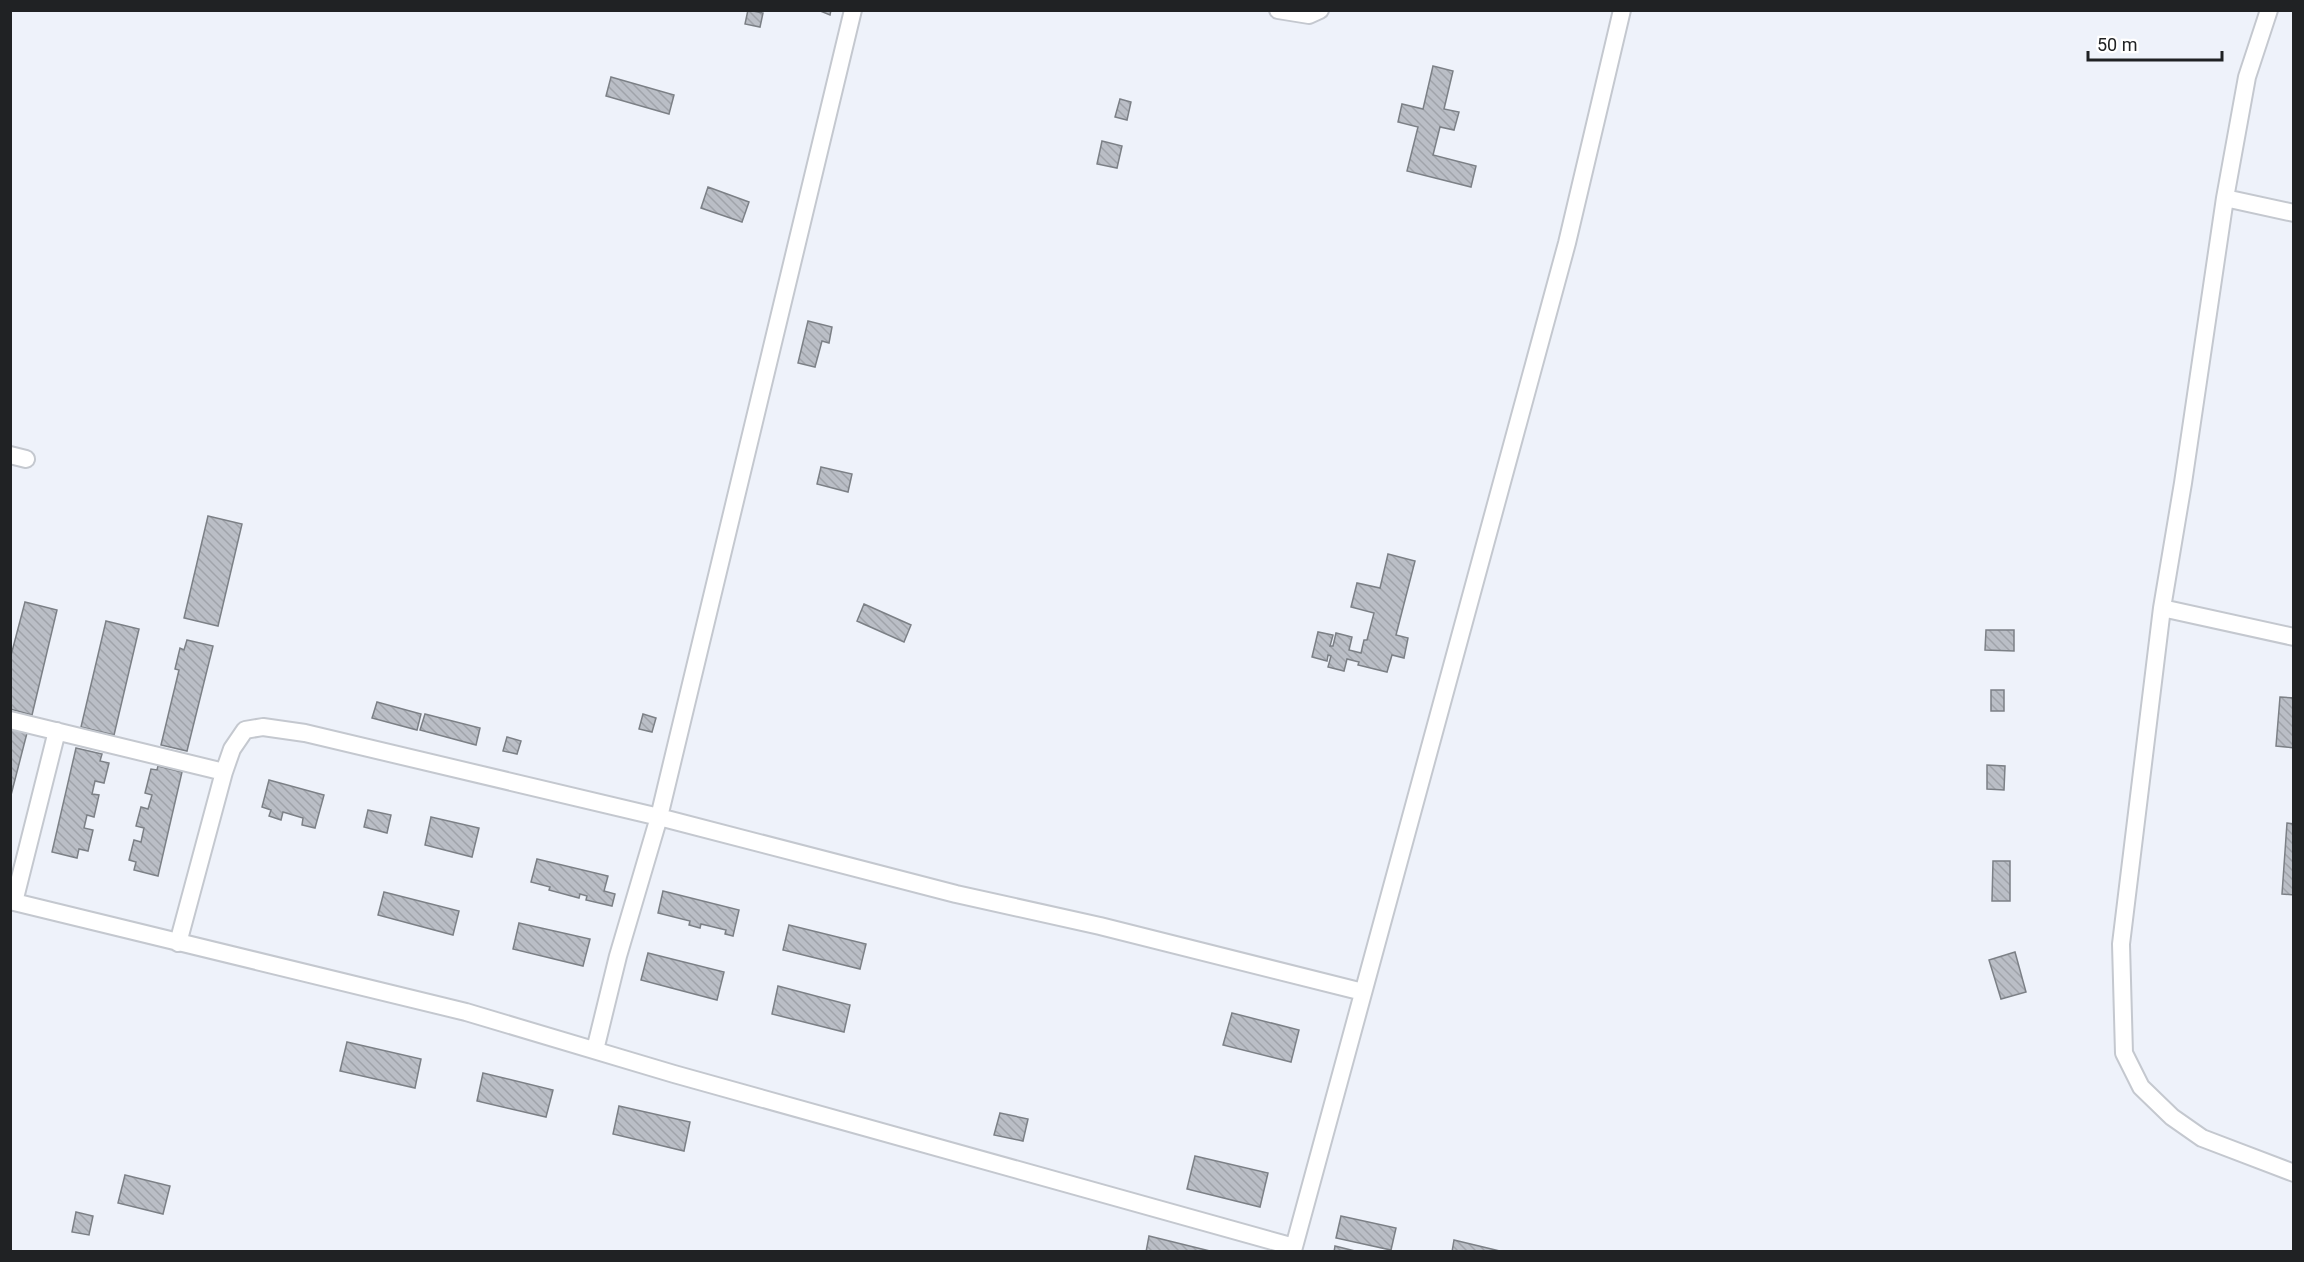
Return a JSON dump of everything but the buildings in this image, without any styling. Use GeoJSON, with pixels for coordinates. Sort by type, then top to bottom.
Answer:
{"type":"FeatureCollection","features":[{"type":"Feature","properties":{"kind":"street"},"geometry":{"type":"LineString","coordinates":[[595,1050],[618,956],[659,817],[853,10]]}},
{"type":"Feature","properties":{"kind":"street"},"geometry":{"type":"LineString","coordinates":[[1278,10],[1309,15],[1320,10]]}},
{"type":"Feature","properties":{"kind":"street"},"geometry":{"type":"LineString","coordinates":[[57,731],[12,901],[465,1012],[1294,1247],[1567,243],[1622,10]]}},
{"type":"Feature","properties":{"kind":"street"},"geometry":{"type":"LineString","coordinates":[[2269,10],[2247,76],[2225,198],[2162,608],[2121,944],[2124,1053],[2141,1087],[2172,1117],[2202,1138],[2294,1173]]}},
{"type":"Feature","properties":{"kind":"street"},"geometry":{"type":"LineString","coordinates":[[2225,198],[2294,213]]}},
{"type":"Feature","properties":{"kind":"street"},"geometry":{"type":"LineString","coordinates":[[2162,608],[2294,637]]}},
{"type":"Feature","properties":{"kind":"street"},"geometry":{"type":"LineString","coordinates":[[10,720],[224,772]]}},
{"type":"Feature","properties":{"kind":"street"},"geometry":{"type":"LineString","coordinates":[[178,943],[232,749],[245,730],[263,727],[305,733],[659,817],[956,894],[1100,926],[1363,992]]}}]}
